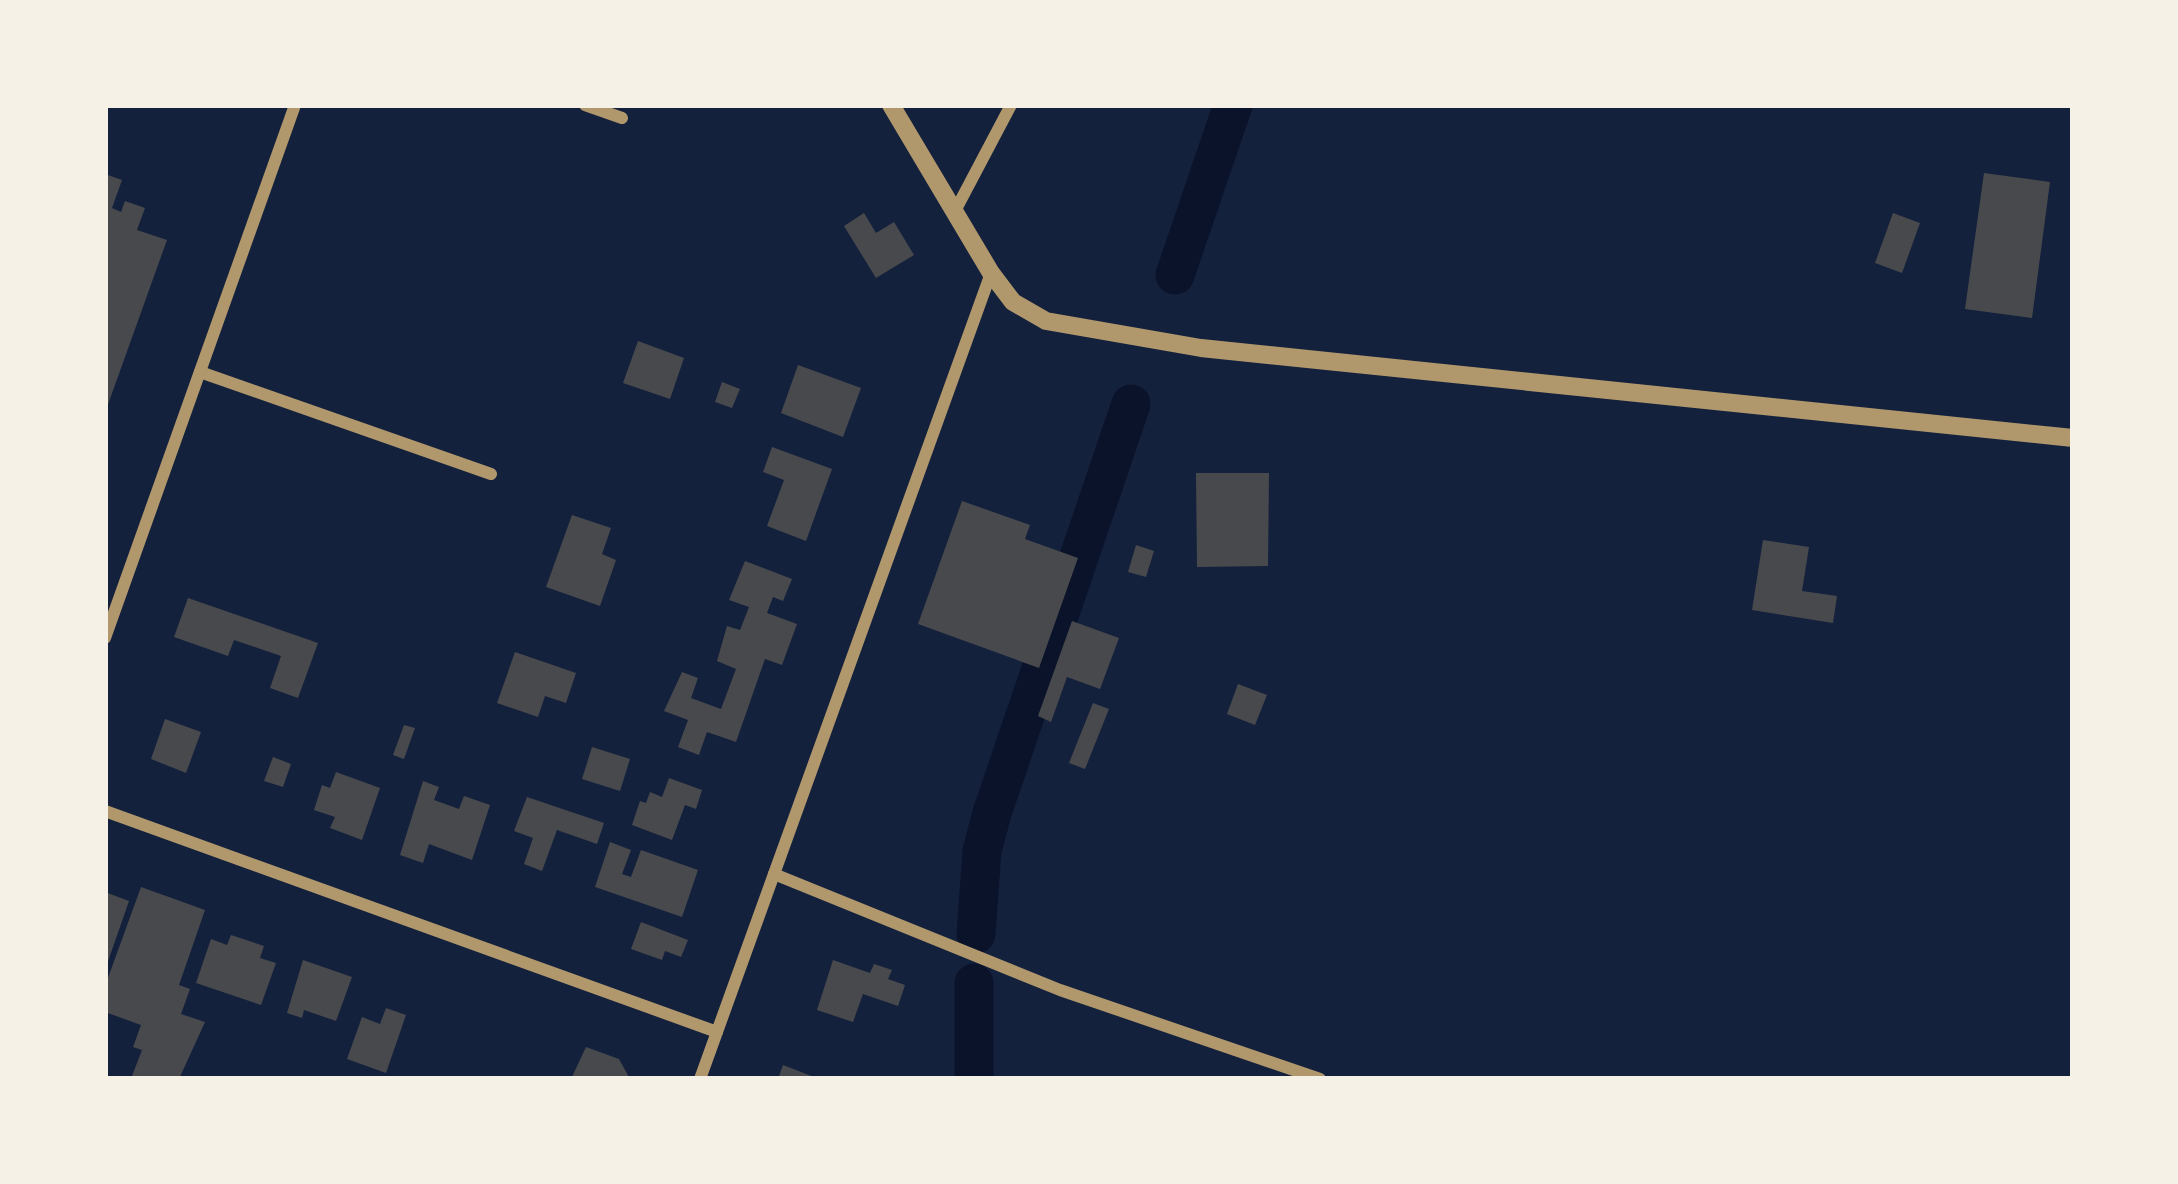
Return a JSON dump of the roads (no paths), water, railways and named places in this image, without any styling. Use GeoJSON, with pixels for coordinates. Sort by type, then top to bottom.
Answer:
{"type":"FeatureCollection","features":[{"type":"Feature","properties":{"kind":"street"},"geometry":{"type":"LineString","coordinates":[[105,638],[296,105]]}},
{"type":"Feature","properties":{"kind":"street"},"geometry":{"type":"LineString","coordinates":[[586,105],[622,118]]}},
{"type":"Feature","properties":{"kind":"street"},"geometry":{"type":"LineString","coordinates":[[890,105],[991,273],[1013,302],[1046,321],[1201,348],[2073,439]]}},
{"type":"Feature","properties":{"kind":"street"},"geometry":{"type":"LineString","coordinates":[[954,213],[1011,105]]}},
{"type":"Feature","properties":{"kind":"street"},"geometry":{"type":"LineString","coordinates":[[700,1079],[991,273]]}},
{"type":"Feature","properties":{"kind":"street"},"geometry":{"type":"LineString","coordinates":[[200,372],[491,474]]}},
{"type":"Feature","properties":{"kind":"street"},"geometry":{"type":"LineString","coordinates":[[105,811],[717,1032]]}},
{"type":"Feature","properties":{"kind":"street"},"geometry":{"type":"LineString","coordinates":[[774,874],[1060,990],[1320,1079]]}},
{"type":"Feature","properties":{"kind":"waterway"},"geometry":{"type":"LineString","coordinates":[[1175,275],[1233,105]]}},
{"type":"Feature","properties":{"kind":"waterway"},"geometry":{"type":"LineString","coordinates":[[976,934],[982,851],[992,813],[1131,404]]}},
{"type":"Feature","properties":{"kind":"waterway"},"geometry":{"type":"LineString","coordinates":[[974,983],[974,1079]]}}]}
